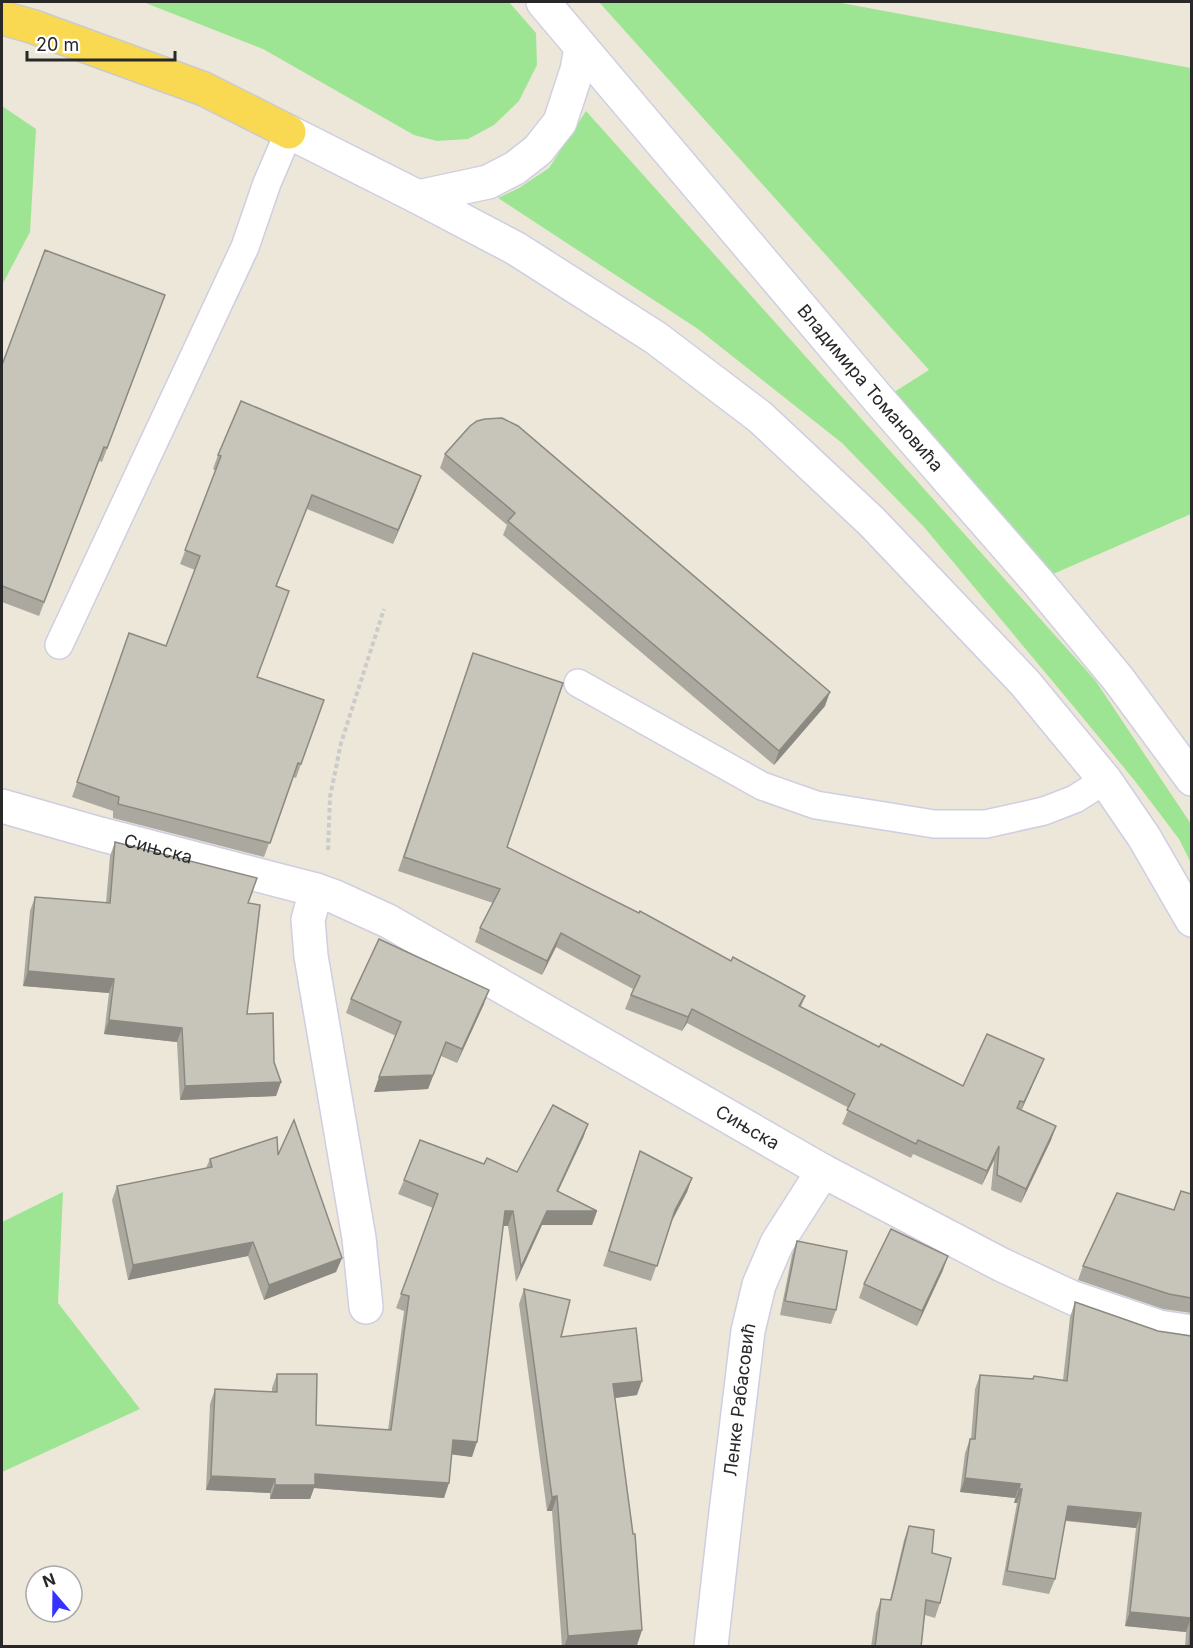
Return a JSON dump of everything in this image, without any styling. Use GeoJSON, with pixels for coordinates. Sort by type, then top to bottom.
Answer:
{"type":"FeatureCollection","features":[{"type":"Feature","properties":{"kind":"highway"},"geometry":{"type":"LineString","coordinates":[[2,18],[31,26],[204,89],[289,132]]}},
{"type":"Feature","properties":{"kind":"street","name":"Владимира Томановића"},"geometry":{"type":"LineString","coordinates":[[543,2],[880,402],[1037,581],[1119,680],[1191,779]]}},
{"type":"Feature","properties":{"kind":"street"},"geometry":{"type":"LineString","coordinates":[[418,197],[488,182],[515,168],[538,150],[560,122],[577,70],[581,48]]}},
{"type":"Feature","properties":{"kind":"street"},"geometry":{"type":"LineString","coordinates":[[289,132],[515,248],[656,338],[760,417],[872,522],[1025,683],[1105,780],[1144,837],[1191,920]]}},
{"type":"Feature","properties":{"kind":"street","name":"Сињска"},"geometry":{"type":"LineString","coordinates":[[2,806],[325,893],[388,921],[823,1171],[1002,1265],[1073,1298],[1159,1327],[1191,1332]]}},
{"type":"Feature","properties":{"kind":"street"},"geometry":{"type":"LineString","coordinates":[[325,893],[308,920],[311,956],[359,1238],[366,1307]]}},
{"type":"Feature","properties":{"kind":"street","name":"Ленке Рабасовић"},"geometry":{"type":"LineString","coordinates":[[711,1647],[747,1342],[759,1285],[777,1243],[823,1171]]}},
{"type":"Feature","properties":{"kind":"lane"},"geometry":{"type":"LineString","coordinates":[[59,645],[245,248],[267,183],[289,132]]}},
{"type":"Feature","properties":{"kind":"lane"},"geometry":{"type":"LineString","coordinates":[[578,683],[762,786],[816,805],[934,824],[986,824],[1044,811],[1075,799],[1105,780]]}},
{"type":"Feature","properties":{"kind":"path"},"geometry":{"type":"LineString","coordinates":[[325,893],[330,797],[341,742],[384,609]]}},
{"type":"Feature","properties":{"kind":"green space"},"geometry":{"type":"Polygon","coordinates":[[[143,2],[509,2],[536,33],[537,65],[519,101],[494,125],[468,139],[437,141],[414,135],[263,49],[143,2]]]}},
{"type":"Feature","properties":{"kind":"green space"},"geometry":{"type":"Polygon","coordinates":[[[599,2],[836,2],[1191,68],[1191,514],[1037,581],[880,401],[929,370],[599,2]]]}},
{"type":"Feature","properties":{"kind":"green space"},"geometry":{"type":"Polygon","coordinates":[[[2,106],[36,129],[30,232],[2,285],[2,106]]]}},
{"type":"Feature","properties":{"kind":"green space"},"geometry":{"type":"Polygon","coordinates":[[[586,111],[1095,680],[1191,824],[1191,863],[1179,839],[1074,707],[924,527],[842,443],[698,329],[498,198],[519,188],[549,168],[586,111]]]}},
{"type":"Feature","properties":{"kind":"green space"},"geometry":{"type":"Polygon","coordinates":[[[63,1192],[58,1303],[140,1409],[2,1472],[2,1222],[63,1192]]]}},
{"type":"Feature","properties":{"kind":"building"},"geometry":{"type":"Polygon","coordinates":[[[45,250],[165,295],[107,448],[104,447],[44,602],[2,586],[2,365],[45,250]]]}},
{"type":"Feature","properties":{"kind":"building"},"geometry":{"type":"Polygon","coordinates":[[[241,401],[421,476],[398,530],[312,495],[276,586],[289,591],[257,677],[324,700],[301,764],[298,763],[270,843],[118,804],[119,797],[77,782],[129,633],[166,646],[200,556],[185,550],[221,456],[218,455],[241,401]]]}},
{"type":"Feature","properties":{"kind":"building"},"geometry":{"type":"Polygon","coordinates":[[[502,418],[518,426],[830,692],[779,751],[508,521],[515,513],[445,454],[477,421],[502,418]]]}},
{"type":"Feature","properties":{"kind":"building"},"geometry":{"type":"Polygon","coordinates":[[[473,653],[563,683],[507,847],[639,913],[640,911],[731,961],[733,957],[805,996],[799,1006],[963,1086],[987,1034],[1044,1059],[1024,1102],[1020,1101],[1017,1108],[1056,1126],[1026,1189],[997,1175],[999,1146],[987,1171],[918,1140],[916,1144],[847,1110],[855,1094],[692,1009],[688,1017],[631,995],[640,976],[561,933],[547,961],[480,928],[500,889],[404,857],[473,653]]]}},
{"type":"Feature","properties":{"kind":"building"},"geometry":{"type":"Polygon","coordinates":[[[115,842],[257,878],[248,903],[260,905],[247,1014],[273,1013],[274,1062],[281,1082],[185,1086],[182,1028],[109,1020],[114,979],[28,971],[35,897],[110,903],[115,842]]]}},
{"type":"Feature","properties":{"kind":"building"},"geometry":{"type":"Polygon","coordinates":[[[379,939],[489,990],[462,1049],[446,1042],[433,1075],[379,1077],[401,1022],[351,999],[379,939]]]}},
{"type":"Feature","properties":{"kind":"building"},"geometry":{"type":"Polygon","coordinates":[[[553,1105],[588,1124],[557,1191],[597,1211],[547,1211],[521,1267],[513,1211],[505,1211],[477,1442],[453,1440],[449,1483],[315,1474],[315,1485],[275,1485],[275,1479],[211,1476],[215,1389],[277,1392],[277,1374],[317,1374],[316,1425],[391,1430],[409,1296],[401,1294],[438,1194],[404,1180],[420,1140],[484,1164],[487,1158],[517,1172],[553,1105]]]}},
{"type":"Feature","properties":{"kind":"building"},"geometry":{"type":"Polygon","coordinates":[[[294,1120],[342,1258],[269,1285],[253,1242],[133,1265],[117,1186],[212,1167],[210,1159],[277,1137],[278,1155],[294,1120]]]}},
{"type":"Feature","properties":{"kind":"building"},"geometry":{"type":"Polygon","coordinates":[[[640,1151],[692,1178],[675,1210],[657,1266],[609,1251],[640,1151]]]}},
{"type":"Feature","properties":{"kind":"building"},"geometry":{"type":"Polygon","coordinates":[[[1181,1191],[1191,1194],[1191,1298],[1169,1294],[1083,1266],[1117,1193],[1174,1210],[1181,1191]]]}},
{"type":"Feature","properties":{"kind":"building"},"geometry":{"type":"Polygon","coordinates":[[[891,1229],[948,1256],[922,1311],[864,1284],[891,1229]]]}},
{"type":"Feature","properties":{"kind":"building"},"geometry":{"type":"Polygon","coordinates":[[[797,1241],[847,1251],[836,1310],[785,1301],[797,1241]]]}},
{"type":"Feature","properties":{"kind":"building"},"geometry":{"type":"Polygon","coordinates":[[[524,1289],[570,1300],[561,1337],[636,1328],[642,1381],[613,1384],[633,1534],[635,1534],[642,1630],[568,1636],[557,1496],[552,1497],[524,1289]]]}},
{"type":"Feature","properties":{"kind":"building"},"geometry":{"type":"Polygon","coordinates":[[[1075,1302],[1158,1331],[1191,1336],[1191,1618],[1130,1612],[1141,1513],[1068,1506],[1055,1579],[1007,1571],[1022,1489],[1019,1489],[1020,1484],[965,1478],[970,1439],[975,1439],[980,1375],[1033,1379],[1034,1376],[1067,1381],[1075,1302]]]}},
{"type":"Feature","properties":{"kind":"building"},"geometry":{"type":"Polygon","coordinates":[[[909,1526],[934,1530],[932,1553],[951,1558],[940,1603],[926,1600],[921,1647],[875,1647],[881,1599],[891,1600],[909,1526]]]}},
{"type":"Feature","properties":{"kind":"building"},"geometry":{"type":"Polygon","coordinates":[[[1191,1618],[1191,1647],[1189,1647],[1191,1618]]]}}]}
